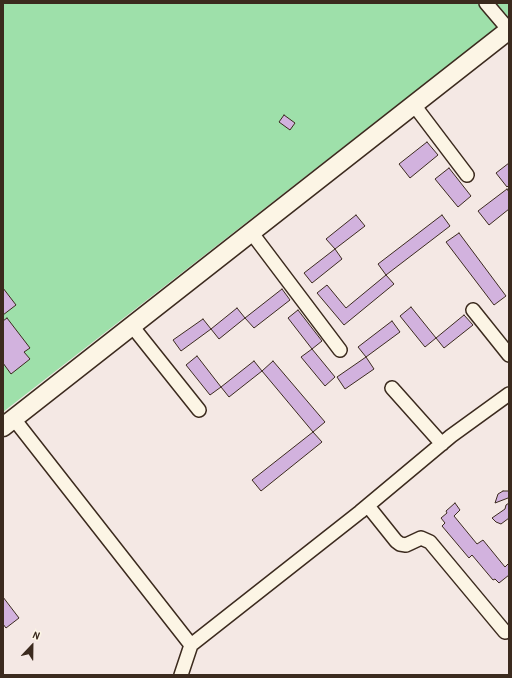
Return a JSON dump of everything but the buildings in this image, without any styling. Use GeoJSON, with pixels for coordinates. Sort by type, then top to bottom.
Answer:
{"type":"FeatureCollection","features":[{"type":"Feature","properties":{"kind":"street"},"geometry":{"type":"LineString","coordinates":[[191,646],[8,423],[509,30],[486,3]]}},
{"type":"Feature","properties":{"kind":"street"},"geometry":{"type":"LineString","coordinates":[[414,104],[467,175]]}},
{"type":"Feature","properties":{"kind":"street"},"geometry":{"type":"LineString","coordinates":[[251,232],[340,350]]}},
{"type":"Feature","properties":{"kind":"street"},"geometry":{"type":"LineString","coordinates":[[473,310],[509,355]]}},
{"type":"Feature","properties":{"kind":"street"},"geometry":{"type":"LineString","coordinates":[[132,326],[199,410]]}},
{"type":"Feature","properties":{"kind":"street"},"geometry":{"type":"LineString","coordinates":[[392,388],[442,444]]}},
{"type":"Feature","properties":{"kind":"street"},"geometry":{"type":"LineString","coordinates":[[180,675],[191,646],[368,506],[442,444],[509,394]]}},
{"type":"Feature","properties":{"kind":"street"},"geometry":{"type":"LineString","coordinates":[[368,506],[400,544],[406,545],[421,538],[430,542],[504,632]]}},
{"type":"Feature","properties":{"kind":"green space"},"geometry":{"type":"Polygon","coordinates":[[[3,3],[509,3],[509,18],[3,412],[3,3]]]}}]}
